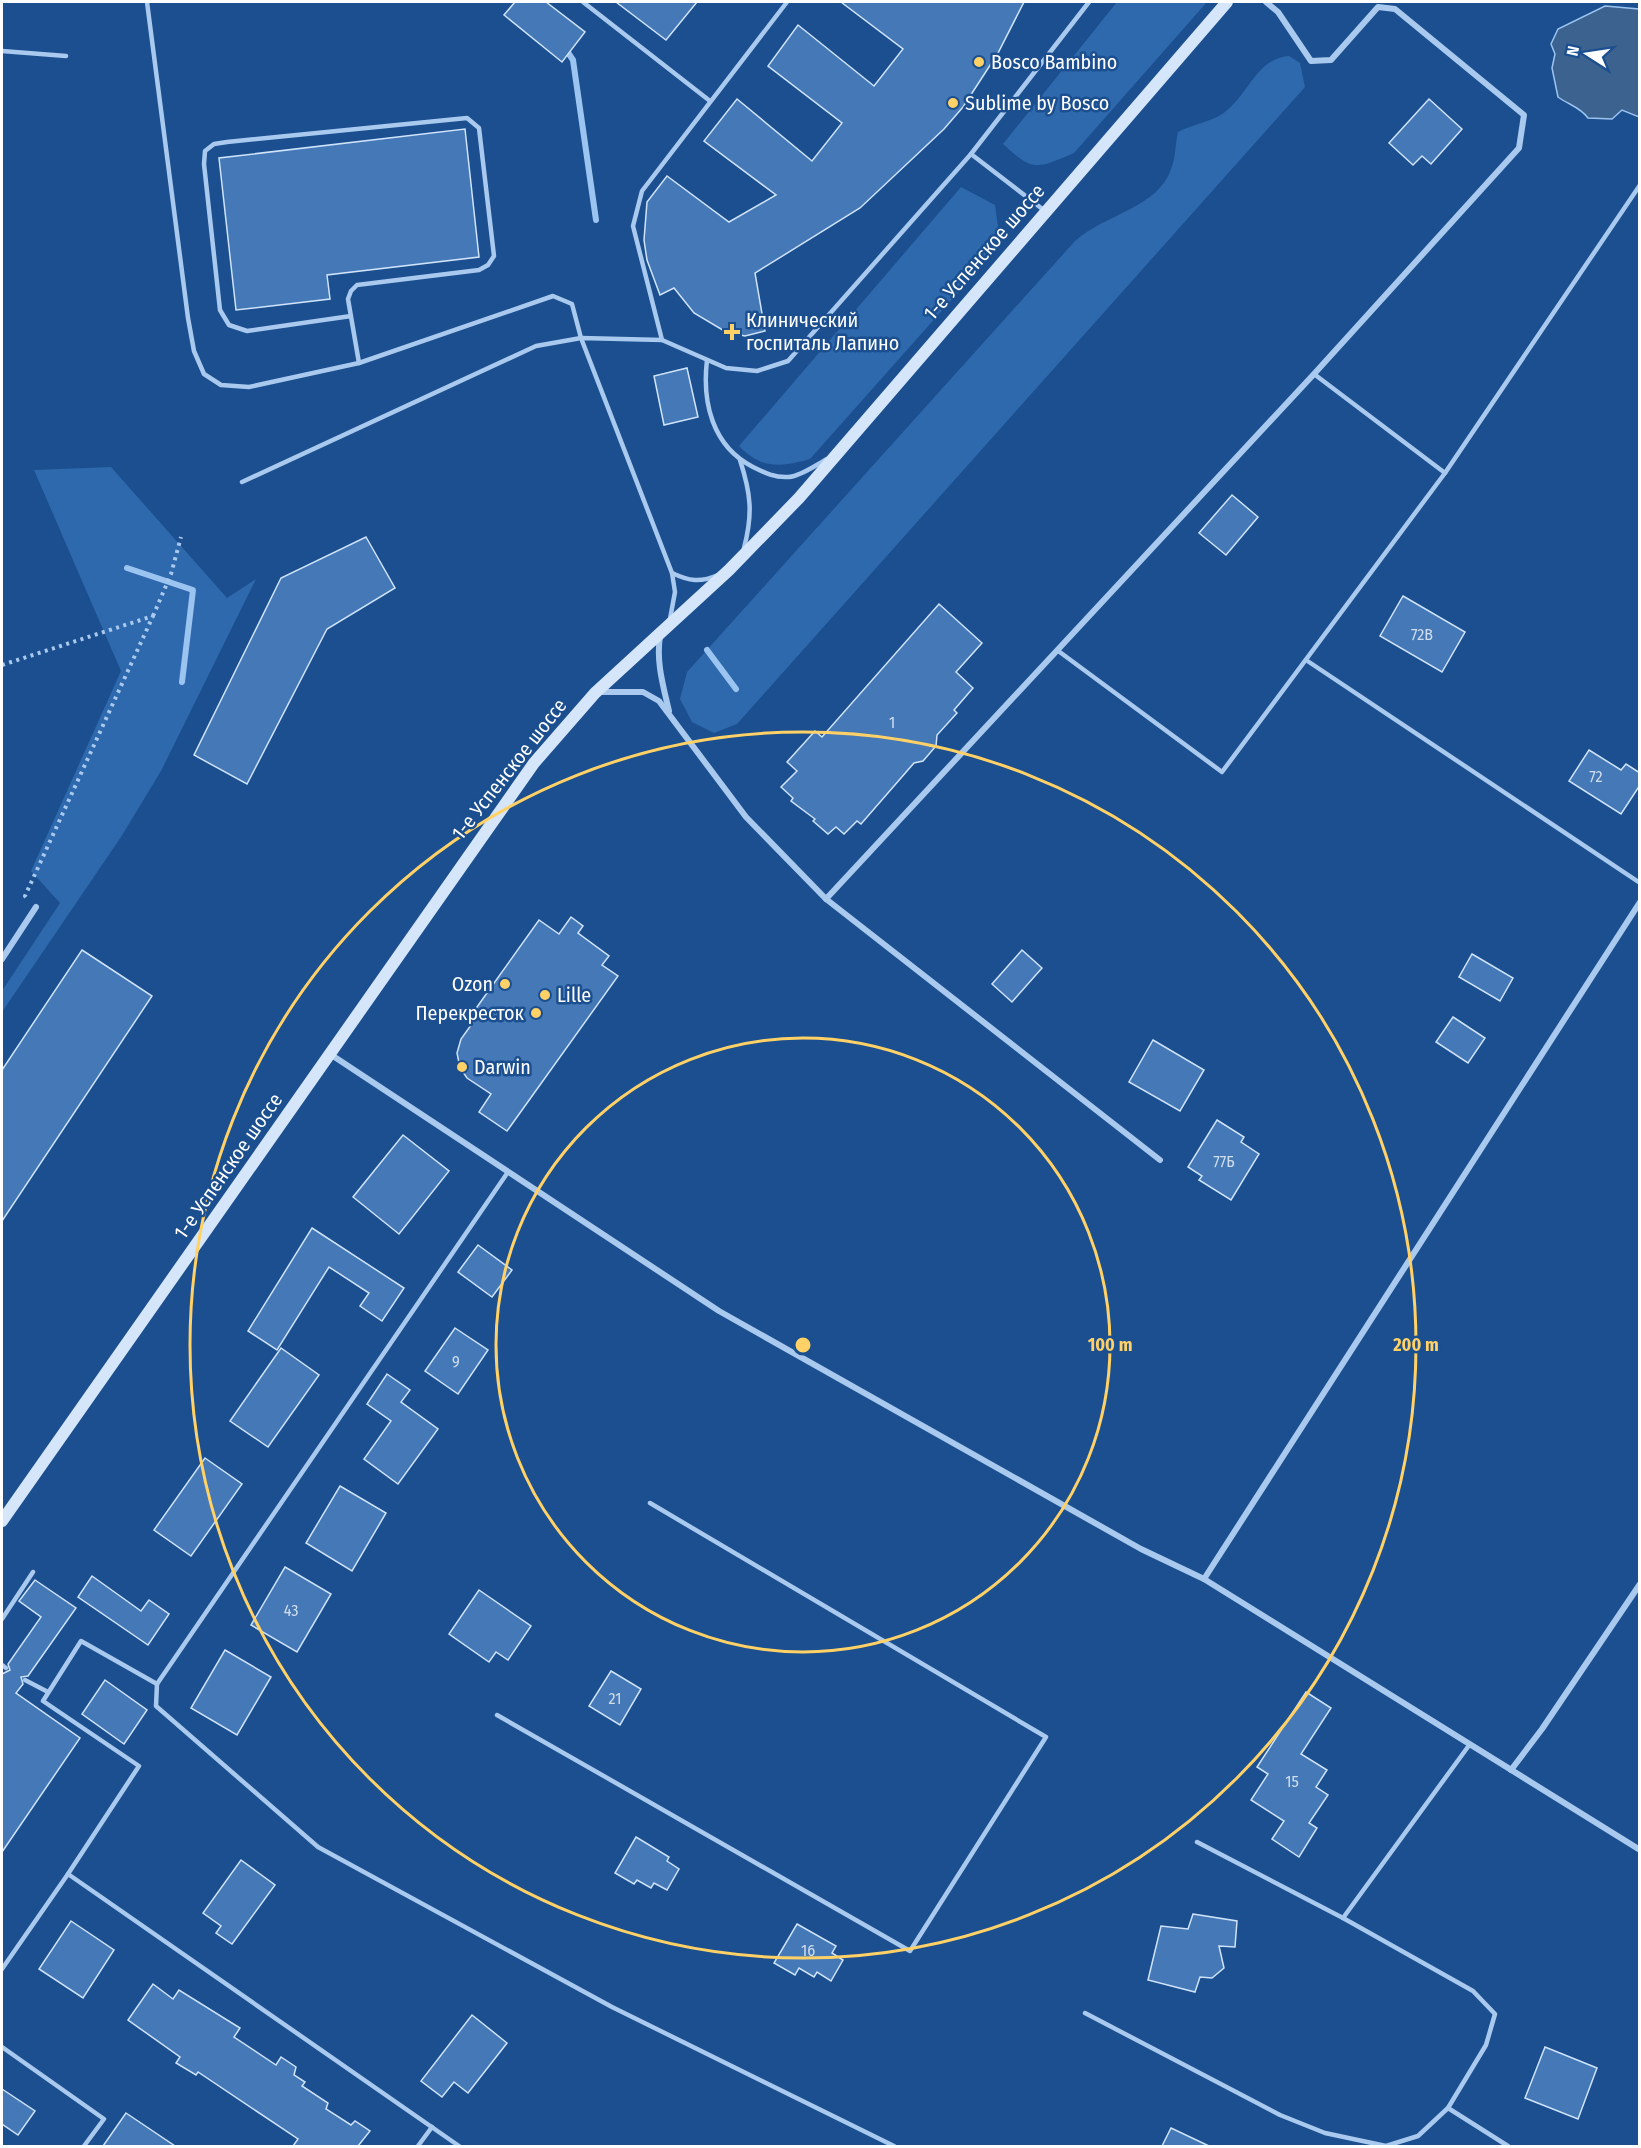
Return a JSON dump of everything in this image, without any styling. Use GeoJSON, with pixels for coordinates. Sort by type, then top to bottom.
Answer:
{"type":"FeatureCollection","features":[{"type":"Feature","properties":{"kind":"main road","name":"1-е Успенское шоссе"},"geometry":{"type":"LineString","coordinates":[[2,1521],[534,763],[595,693],[729,570],[799,498],[1227,2]]}},
{"type":"Feature","properties":{"kind":"street"},"geometry":{"type":"LineString","coordinates":[[826,899],[1314,374],[1519,148],[1524,115],[1395,9],[1378,7],[1331,60],[1311,61],[1278,12],[1266,2]]}},
{"type":"Feature","properties":{"kind":"street"},"geometry":{"type":"LineString","coordinates":[[664,631],[658,653],[660,676],[670,714]]}},
{"type":"Feature","properties":{"kind":"street"},"geometry":{"type":"LineString","coordinates":[[595,693],[643,692],[658,702],[670,714],[746,817],[826,899],[1160,1160]]}},
{"type":"Feature","properties":{"kind":"street"},"geometry":{"type":"LineString","coordinates":[[1204,1579],[1640,902]]}},
{"type":"Feature","properties":{"kind":"street"},"geometry":{"type":"LineString","coordinates":[[2,958],[36,907]]}},
{"type":"Feature","properties":{"kind":"street"},"geometry":{"type":"LineString","coordinates":[[330,1054],[719,1311],[1141,1549],[1204,1579],[1640,1850]]}},
{"type":"Feature","properties":{"kind":"street"},"geometry":{"type":"LineString","coordinates":[[1510,1770],[1542,1730],[1640,1584]]}},
{"type":"Feature","properties":{"kind":"lane"},"geometry":{"type":"LineString","coordinates":[[147,2],[188,318],[194,351],[204,374],[221,385],[249,387],[359,363],[553,296],[572,304],[581,338],[672,573],[675,592],[664,631]]}},
{"type":"Feature","properties":{"kind":"lane"},"geometry":{"type":"LineString","coordinates":[[583,2],[710,101]]}},
{"type":"Feature","properties":{"kind":"lane"},"geometry":{"type":"LineString","coordinates":[[662,340],[633,226],[642,190],[788,2]]}},
{"type":"Feature","properties":{"kind":"lane"},"geometry":{"type":"LineString","coordinates":[[242,482],[536,346],[581,338],[662,340],[726,368],[757,371],[788,361],[971,154],[1089,2]]}},
{"type":"Feature","properties":{"kind":"lane"},"geometry":{"type":"LineString","coordinates":[[2,51],[66,56]]}},
{"type":"Feature","properties":{"kind":"lane"},"geometry":{"type":"LineString","coordinates":[[351,316],[247,331],[229,326],[220,310],[204,164],[206,151],[214,144],[226,142],[467,118],[479,128],[494,256],[488,265],[479,270],[357,285],[351,291],[348,299],[351,316],[359,363]]}},
{"type":"Feature","properties":{"kind":"lane"},"geometry":{"type":"LineString","coordinates":[[971,154],[1045,211]]}},
{"type":"Feature","properties":{"kind":"lane"},"geometry":{"type":"LineString","coordinates":[[1057,650],[1222,772],[1445,473],[1640,185]]}},
{"type":"Feature","properties":{"kind":"lane"},"geometry":{"type":"LineString","coordinates":[[707,360],[704,386],[708,414],[723,443],[740,460],[772,476],[791,477],[834,455]]}},
{"type":"Feature","properties":{"kind":"lane"},"geometry":{"type":"LineString","coordinates":[[1314,374],[1445,473]]}},
{"type":"Feature","properties":{"kind":"lane"},"geometry":{"type":"LineString","coordinates":[[740,460],[751,495],[750,526],[743,555]]}},
{"type":"Feature","properties":{"kind":"lane"},"geometry":{"type":"LineString","coordinates":[[672,573],[690,581],[706,580],[729,570]]}},
{"type":"Feature","properties":{"kind":"lane"},"geometry":{"type":"LineString","coordinates":[[1306,660],[1640,883]]}},
{"type":"Feature","properties":{"kind":"lane"},"geometry":{"type":"LineString","coordinates":[[508,1172],[157,1684],[156,1706],[318,1847],[612,2007],[894,2146]]}},
{"type":"Feature","properties":{"kind":"lane"},"geometry":{"type":"LineString","coordinates":[[497,1715],[910,1951],[1047,1737],[650,1503]]}},
{"type":"Feature","properties":{"kind":"lane"},"geometry":{"type":"LineString","coordinates":[[2,1619],[33,1572]]}},
{"type":"Feature","properties":{"kind":"lane"},"geometry":{"type":"LineString","coordinates":[[2,1969],[140,1766],[43,1701],[81,1641],[157,1684]]}},
{"type":"Feature","properties":{"kind":"lane"},"geometry":{"type":"LineString","coordinates":[[25,1680],[48,1692]]}},
{"type":"Feature","properties":{"kind":"lane"},"geometry":{"type":"LineString","coordinates":[[1343,1918],[1470,1744]]}},
{"type":"Feature","properties":{"kind":"lane"},"geometry":{"type":"LineString","coordinates":[[1085,2013],[1280,2115],[1325,2133],[1386,2146],[1418,2136],[1449,2108],[1486,2045],[1495,2014],[1473,1991],[1343,1918],[1197,1842]]}},
{"type":"Feature","properties":{"kind":"lane"},"geometry":{"type":"LineString","coordinates":[[68,1874],[459,2146]]}},
{"type":"Feature","properties":{"kind":"lane"},"geometry":{"type":"LineString","coordinates":[[2,2048],[104,2119],[84,2146]]}},
{"type":"Feature","properties":{"kind":"lane"},"geometry":{"type":"LineString","coordinates":[[1449,2108],[1508,2146]]}},
{"type":"Feature","properties":{"kind":"lane"},"geometry":{"type":"LineString","coordinates":[[418,2146],[432,2127]]}},
{"type":"Feature","properties":{"kind":"path"},"geometry":{"type":"LineString","coordinates":[[36,907],[25,897],[166,588],[181,537]]}},
{"type":"Feature","properties":{"kind":"path"},"geometry":{"type":"LineString","coordinates":[[2,665],[153,616]]}},
{"type":"Feature","properties":{"kind":"shaded area"},"geometry":{"type":"Polygon","coordinates":[[[1117,2],[1207,2],[1074,153],[1043,165],[1029,163],[1022,159],[1003,144],[1117,2]]]}},
{"type":"Feature","properties":{"kind":"shaded area"},"geometry":{"type":"Polygon","coordinates":[[[1605,6],[1639,9],[1639,117],[1622,110],[1612,119],[1588,118],[1558,97],[1552,68],[1555,54],[1551,44],[1558,29],[1605,6]]]}},
{"type":"Feature","properties":{"kind":"shaded area"},"geometry":{"type":"Polygon","coordinates":[[[1289,56],[1300,63],[1305,87],[737,724],[714,733],[692,722],[680,699],[687,672],[1075,241],[1155,193],[1171,169],[1178,132],[1225,112],[1269,63],[1289,56]]]}},
{"type":"Feature","properties":{"kind":"shaded area"},"geometry":{"type":"Polygon","coordinates":[[[961,187],[995,205],[1000,241],[986,261],[810,459],[781,465],[764,463],[747,454],[739,446],[961,187]]]}},
{"type":"Feature","properties":{"kind":"shaded area"},"geometry":{"type":"Polygon","coordinates":[[[111,467],[227,598],[256,579],[161,771],[121,837],[2,1012],[2,991],[60,903],[31,871],[121,671],[34,470],[111,467]]]}},
{"type":"Feature","properties":{"kind":"building"},"geometry":{"type":"Polygon","coordinates":[[[515,2],[546,2],[585,32],[562,62],[504,15],[515,2]]]}},
{"type":"Feature","properties":{"kind":"building"},"geometry":{"type":"Polygon","coordinates":[[[616,2],[697,2],[666,40],[616,2]]]}},
{"type":"Feature","properties":{"kind":"building"},"geometry":{"type":"Polygon","coordinates":[[[841,2],[1024,2],[998,53],[963,107],[944,129],[860,208],[755,273],[765,331],[745,336],[726,332],[694,313],[674,288],[660,295],[647,260],[644,240],[647,202],[667,176],[729,222],[776,195],[704,141],[737,99],[812,161],[842,123],[768,66],[798,25],[874,86],[903,49],[841,2]]]}},
{"type":"Feature","properties":{"kind":"building"},"geometry":{"type":"Polygon","coordinates":[[[1429,99],[1462,129],[1431,164],[1422,156],[1413,165],[1389,143],[1429,99]]]}},
{"type":"Feature","properties":{"kind":"building"},"geometry":{"type":"Polygon","coordinates":[[[465,129],[479,257],[327,275],[330,299],[236,310],[219,158],[465,129]]]}},
{"type":"Feature","properties":{"kind":"building"},"geometry":{"type":"Polygon","coordinates":[[[687,368],[698,417],[664,425],[654,376],[687,368]]]}},
{"type":"Feature","properties":{"kind":"building"},"geometry":{"type":"Polygon","coordinates":[[[1232,495],[1258,517],[1226,555],[1199,533],[1232,495]]]}},
{"type":"Feature","properties":{"kind":"building"},"geometry":{"type":"Polygon","coordinates":[[[366,537],[395,588],[327,629],[247,784],[194,755],[281,578],[366,537]]]}},
{"type":"Feature","properties":{"kind":"building"},"geometry":{"type":"Polygon","coordinates":[[[1403,596],[1465,632],[1442,672],[1380,636],[1403,596]]]}},
{"type":"Feature","properties":{"kind":"building"},"geometry":{"type":"Polygon","coordinates":[[[939,604],[982,643],[956,672],[973,688],[954,710],[957,713],[937,735],[936,746],[923,761],[914,763],[861,824],[857,821],[844,834],[836,827],[828,834],[813,821],[815,819],[791,801],[793,798],[781,787],[797,771],[787,762],[815,731],[822,737],[939,604]]]}},
{"type":"Feature","properties":{"kind":"building"},"geometry":{"type":"Polygon","coordinates":[[[1589,750],[1621,770],[1626,764],[1640,773],[1640,785],[1621,814],[1569,781],[1589,750]]]}},
{"type":"Feature","properties":{"kind":"building","name":"Lille"},"geometry":{"type":"Polygon","coordinates":[[[571,917],[583,926],[578,933],[609,956],[602,965],[618,976],[507,1131],[479,1112],[491,1094],[467,1078],[460,1068],[457,1053],[461,1039],[474,1021],[472,1014],[539,920],[559,934],[571,917]]]}},
{"type":"Feature","properties":{"kind":"building"},"geometry":{"type":"Polygon","coordinates":[[[82,950],[152,996],[2,1221],[2,1070],[82,950]]]}},
{"type":"Feature","properties":{"kind":"building"},"geometry":{"type":"Polygon","coordinates":[[[1022,950],[1042,968],[1012,1002],[992,984],[1022,950]]]}},
{"type":"Feature","properties":{"kind":"building"},"geometry":{"type":"Polygon","coordinates":[[[1472,954],[1513,978],[1500,1001],[1459,977],[1472,954]]]}},
{"type":"Feature","properties":{"kind":"building"},"geometry":{"type":"Polygon","coordinates":[[[1453,1017],[1485,1038],[1468,1063],[1436,1042],[1453,1017]]]}},
{"type":"Feature","properties":{"kind":"building"},"geometry":{"type":"Polygon","coordinates":[[[1153,1040],[1204,1070],[1180,1111],[1129,1082],[1153,1040]]]}},
{"type":"Feature","properties":{"kind":"building"},"geometry":{"type":"Polygon","coordinates":[[[1217,1120],[1244,1137],[1241,1142],[1259,1154],[1231,1200],[1199,1180],[1202,1176],[1188,1167],[1217,1120]]]}},
{"type":"Feature","properties":{"kind":"building"},"geometry":{"type":"Polygon","coordinates":[[[403,1135],[449,1171],[399,1234],[353,1197],[403,1135]]]}},
{"type":"Feature","properties":{"kind":"building"},"geometry":{"type":"Polygon","coordinates":[[[312,1228],[404,1288],[382,1321],[360,1306],[369,1293],[329,1267],[277,1350],[248,1331],[312,1228]]]}},
{"type":"Feature","properties":{"kind":"building"},"geometry":{"type":"Polygon","coordinates":[[[478,1245],[512,1270],[492,1297],[458,1272],[478,1245]]]}},
{"type":"Feature","properties":{"kind":"building"},"geometry":{"type":"Polygon","coordinates":[[[455,1328],[488,1350],[458,1394],[425,1371],[455,1328]]]}},
{"type":"Feature","properties":{"kind":"building"},"geometry":{"type":"Polygon","coordinates":[[[281,1348],[319,1375],[268,1447],[230,1421],[281,1348]]]}},
{"type":"Feature","properties":{"kind":"building"},"geometry":{"type":"Polygon","coordinates":[[[387,1374],[410,1390],[401,1402],[438,1429],[398,1484],[364,1459],[391,1421],[367,1404],[387,1374]]]}},
{"type":"Feature","properties":{"kind":"building"},"geometry":{"type":"Polygon","coordinates":[[[205,1458],[242,1484],[191,1556],[154,1530],[205,1458]]]}},
{"type":"Feature","properties":{"kind":"building"},"geometry":{"type":"Polygon","coordinates":[[[340,1486],[386,1513],[352,1571],[306,1543],[340,1486]]]}},
{"type":"Feature","properties":{"kind":"building"},"geometry":{"type":"Polygon","coordinates":[[[285,1567],[331,1594],[297,1652],[251,1625],[285,1567]]]}},
{"type":"Feature","properties":{"kind":"building"},"geometry":{"type":"Polygon","coordinates":[[[92,1576],[141,1611],[149,1600],[169,1614],[148,1645],[78,1597],[92,1576]]]}},
{"type":"Feature","properties":{"kind":"building"},"geometry":{"type":"Polygon","coordinates":[[[35,1580],[76,1608],[28,1676],[21,1677],[23,1684],[16,1693],[80,1738],[2,1852],[2,1674],[10,1670],[8,1664],[41,1617],[19,1601],[35,1580]]]}},
{"type":"Feature","properties":{"kind":"building"},"geometry":{"type":"Polygon","coordinates":[[[479,1590],[531,1626],[508,1660],[496,1652],[489,1662],[449,1634],[479,1590]]]}},
{"type":"Feature","properties":{"kind":"building"},"geometry":{"type":"Polygon","coordinates":[[[225,1650],[271,1677],[237,1735],[191,1708],[225,1650]]]}},
{"type":"Feature","properties":{"kind":"building"},"geometry":{"type":"Polygon","coordinates":[[[611,1671],[641,1689],[620,1725],[589,1706],[611,1671]]]}},
{"type":"Feature","properties":{"kind":"building"},"geometry":{"type":"Polygon","coordinates":[[[105,1680],[147,1710],[124,1744],[82,1714],[105,1680]]]}},
{"type":"Feature","properties":{"kind":"building"},"geometry":{"type":"Polygon","coordinates":[[[1306,1692],[1331,1708],[1301,1754],[1327,1770],[1316,1787],[1328,1795],[1309,1823],[1317,1828],[1299,1857],[1272,1839],[1284,1821],[1251,1800],[1268,1774],[1257,1767],[1306,1692]]]}},
{"type":"Feature","properties":{"kind":"building"},"geometry":{"type":"Polygon","coordinates":[[[636,1837],[669,1857],[667,1861],[679,1869],[667,1890],[654,1883],[651,1888],[637,1880],[634,1884],[615,1873],[636,1837]]]}},
{"type":"Feature","properties":{"kind":"building"},"geometry":{"type":"Polygon","coordinates":[[[241,1860],[275,1885],[232,1944],[216,1933],[221,1926],[203,1913],[241,1860]]]}},
{"type":"Feature","properties":{"kind":"building"},"geometry":{"type":"Polygon","coordinates":[[[1193,1914],[1237,1921],[1235,1947],[1219,1946],[1224,1968],[1212,1978],[1200,1977],[1195,1992],[1148,1980],[1161,1926],[1188,1929],[1193,1914]]]}},
{"type":"Feature","properties":{"kind":"building"},"geometry":{"type":"Polygon","coordinates":[[[71,1921],[114,1950],[83,1998],[39,1969],[71,1921]]]}},
{"type":"Feature","properties":{"kind":"building"},"geometry":{"type":"Polygon","coordinates":[[[797,1924],[836,1946],[832,1953],[843,1960],[831,1981],[817,1972],[814,1977],[799,1968],[795,1975],[774,1963],[797,1924]]]}},
{"type":"Feature","properties":{"kind":"building"},"geometry":{"type":"Polygon","coordinates":[[[153,1984],[173,1999],[179,1990],[240,2028],[234,2037],[276,2065],[281,2057],[296,2067],[294,2075],[305,2082],[302,2086],[328,2103],[326,2109],[351,2125],[355,2121],[370,2131],[358,2146],[293,2146],[298,2139],[198,2072],[196,2075],[176,2063],[180,2057],[128,2020],[153,1984]]]}},
{"type":"Feature","properties":{"kind":"building"},"geometry":{"type":"Polygon","coordinates":[[[472,2015],[507,2043],[468,2093],[454,2082],[442,2097],[421,2081],[472,2015]]]}},
{"type":"Feature","properties":{"kind":"building"},"geometry":{"type":"Polygon","coordinates":[[[1545,2047],[1597,2068],[1578,2119],[1525,2098],[1545,2047]]]}},
{"type":"Feature","properties":{"kind":"building"},"geometry":{"type":"Polygon","coordinates":[[[2,2089],[35,2111],[18,2135],[2,2124],[2,2089]]]}},
{"type":"Feature","properties":{"kind":"building"},"geometry":{"type":"Polygon","coordinates":[[[126,2113],[175,2146],[103,2146],[126,2113]]]}},
{"type":"Feature","properties":{"kind":"building"},"geometry":{"type":"Polygon","coordinates":[[[1171,2128],[1209,2146],[1162,2146],[1171,2128]]]}},
{"type":"Feature","properties":{"kind":"waterway"},"geometry":{"type":"LineString","coordinates":[[565,48],[573,60],[596,220]]}},
{"type":"Feature","properties":{"kind":"waterway"},"geometry":{"type":"LineString","coordinates":[[127,568],[193,590],[182,682]]}},
{"type":"Feature","properties":{"kind":"waterway"},"geometry":{"type":"LineString","coordinates":[[707,650],[736,689]]}},
{"type":"Feature","properties":{"kind":"place","name":"Bosco Bambino"},"geometry":{"type":"Point","coordinates":[979,62]}},
{"type":"Feature","properties":{"kind":"place","name":"Sublime by Bosco"},"geometry":{"type":"Point","coordinates":[953,103]}},
{"type":"Feature","properties":{"kind":"place","name":"Клинический госпиталь Лапино"},"geometry":{"type":"Point","coordinates":[732,332]}},
{"type":"Feature","properties":{"kind":"place","name":"Ozon"},"geometry":{"type":"Point","coordinates":[505,984]}},
{"type":"Feature","properties":{"kind":"place","name":"Lille"},"geometry":{"type":"Point","coordinates":[545,995]}},
{"type":"Feature","properties":{"kind":"place","name":"Перекресток"},"geometry":{"type":"Point","coordinates":[536,1013]}},
{"type":"Feature","properties":{"kind":"place","name":"Darwin"},"geometry":{"type":"Point","coordinates":[462,1067]}}]}
